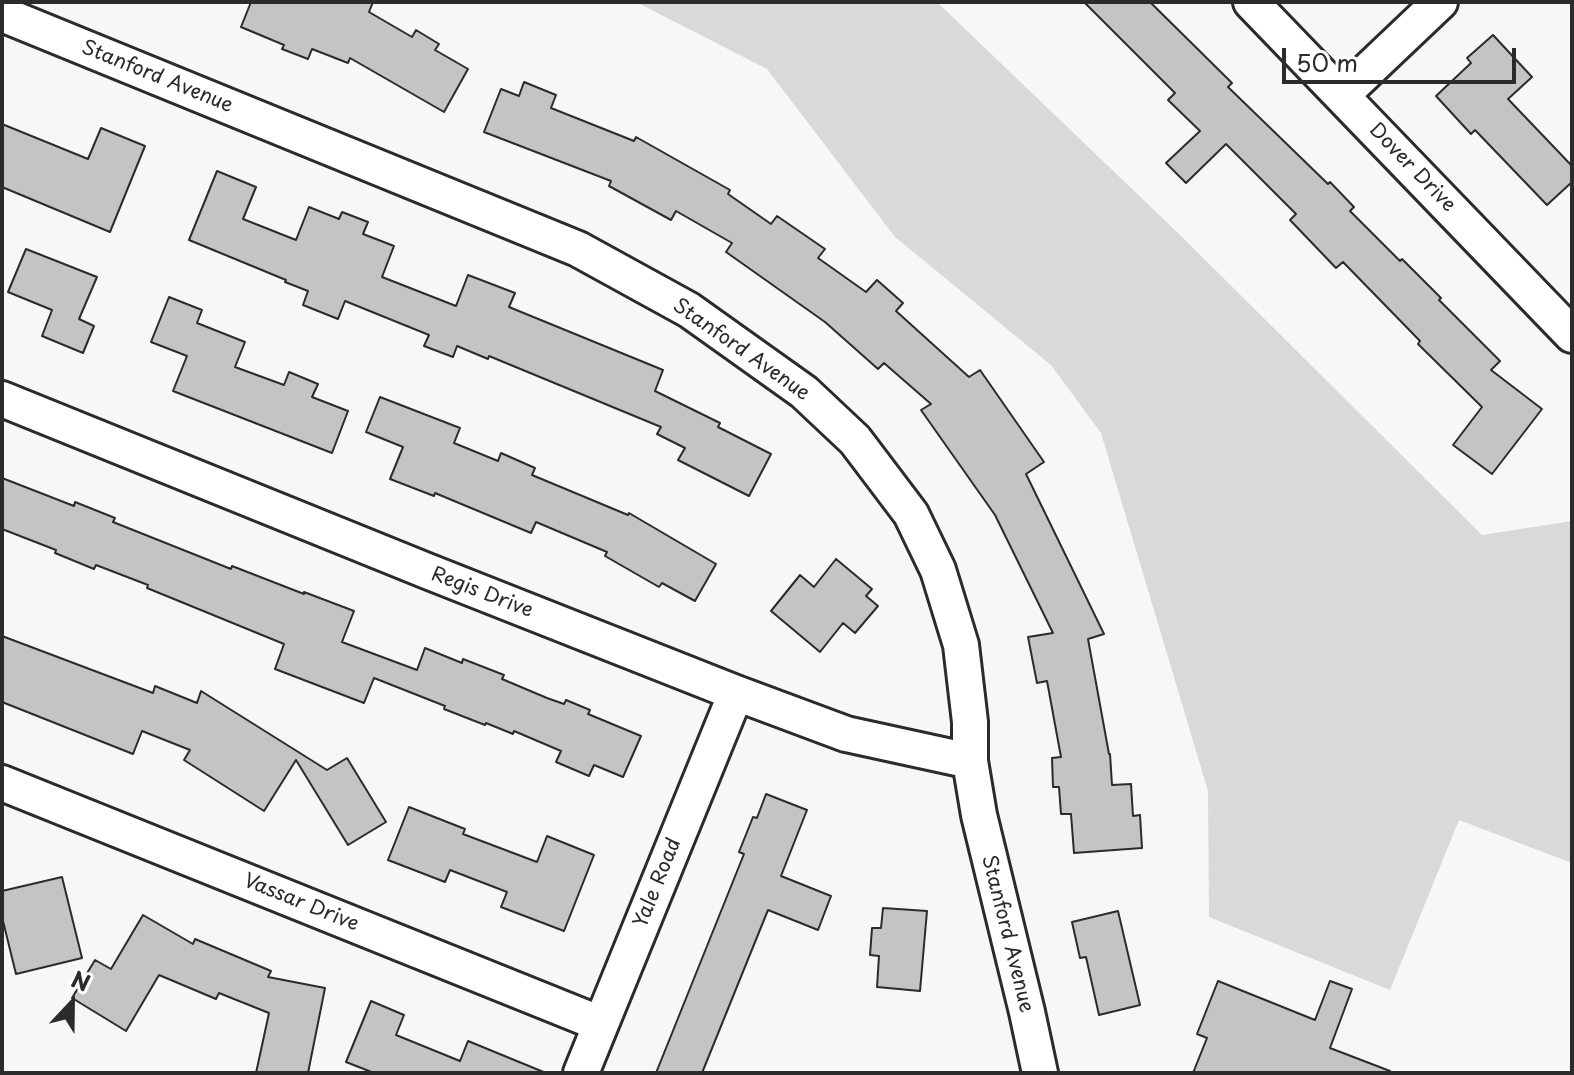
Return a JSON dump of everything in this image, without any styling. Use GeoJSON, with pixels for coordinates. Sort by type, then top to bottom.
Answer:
{"type":"FeatureCollection","features":[{"type":"Feature","properties":{"kind":"street","name":"Dover Drive"},"geometry":{"type":"LineString","coordinates":[[1251,2],[1572,335]]}},
{"type":"Feature","properties":{"kind":"street"},"geometry":{"type":"LineString","coordinates":[[1342,95],[1440,2]]}},
{"type":"Feature","properties":{"kind":"street","name":"Stanford Avenue"},"geometry":{"type":"LineString","coordinates":[[2,14],[578,249],[689,310],[804,392],[855,440],[911,514],[938,570],[961,645],[970,722],[970,761],[979,815],[1040,1073]]}},
{"type":"Feature","properties":{"kind":"street","name":"Regis Drive"},"geometry":{"type":"LineString","coordinates":[[2,399],[736,693],[846,734],[970,761]]}},
{"type":"Feature","properties":{"kind":"street","name":"Yale Road"},"geometry":{"type":"LineString","coordinates":[[581,1073],[736,693]]}},
{"type":"Feature","properties":{"kind":"street","name":"Vassar Drive"},"geometry":{"type":"LineString","coordinates":[[2,783],[601,1024]]}},
{"type":"Feature","properties":{"kind":"shaded area"},"geometry":{"type":"Polygon","coordinates":[[[636,2],[937,2],[1178,233],[1482,535],[1572,521],[1572,863],[1459,820],[1390,990],[1209,917],[1208,791],[1101,433],[1051,365],[895,237],[767,69],[636,2]]]}},
{"type":"Feature","properties":{"kind":"building"},"geometry":{"type":"Polygon","coordinates":[[[251,2],[373,2],[369,12],[412,37],[416,30],[439,44],[435,50],[468,69],[444,112],[350,58],[348,63],[312,49],[308,59],[241,27],[251,2]]]}},
{"type":"Feature","properties":{"kind":"building"},"geometry":{"type":"Polygon","coordinates":[[[1084,2],[1150,2],[1232,83],[1228,87],[1328,184],[1330,182],[1354,207],[1350,211],[1441,298],[1439,300],[1500,361],[1491,370],[1542,409],[1492,474],[1453,445],[1482,407],[1418,344],[1420,341],[1343,262],[1336,268],[1290,220],[1296,214],[1226,144],[1186,183],[1166,163],[1200,131],[1168,100],[1175,93],[1084,2]]]}},
{"type":"Feature","properties":{"kind":"building"},"geometry":{"type":"Polygon","coordinates":[[[1493,35],[1532,77],[1508,99],[1572,166],[1572,182],[1547,205],[1475,130],[1471,134],[1436,96],[1471,63],[1467,58],[1493,35]]]}},
{"type":"Feature","properties":{"kind":"building"},"geometry":{"type":"Polygon","coordinates":[[[524,82],[556,95],[551,108],[634,141],[636,137],[730,190],[728,194],[771,224],[777,216],[825,249],[818,258],[866,292],[877,280],[903,303],[896,311],[969,377],[980,370],[1044,462],[1026,474],[1104,634],[1088,639],[1110,754],[1112,785],[1131,784],[1133,816],[1140,815],[1142,848],[1074,853],[1071,814],[1061,814],[1059,787],[1053,787],[1052,758],[1061,757],[1047,681],[1037,683],[1028,637],[1053,633],[995,515],[921,410],[931,404],[884,363],[878,369],[825,322],[726,252],[732,243],[676,211],[671,220],[609,186],[611,181],[484,132],[501,89],[519,96],[524,82]]]}},
{"type":"Feature","properties":{"kind":"building"},"geometry":{"type":"Polygon","coordinates":[[[2,124],[88,159],[101,128],[145,146],[110,232],[2,187],[2,124]]]}},
{"type":"Feature","properties":{"kind":"building"},"geometry":{"type":"Polygon","coordinates":[[[217,171],[256,187],[243,219],[296,240],[309,207],[339,219],[342,212],[368,222],[363,234],[394,246],[382,277],[456,306],[468,275],[515,293],[509,307],[663,370],[655,391],[720,423],[718,427],[771,454],[749,496],[678,460],[685,448],[657,434],[661,427],[489,356],[488,359],[457,346],[453,357],[424,346],[429,335],[345,301],[338,319],[303,305],[308,291],[189,240],[217,171]]]}},
{"type":"Feature","properties":{"kind":"building"},"geometry":{"type":"Polygon","coordinates":[[[26,249],[97,277],[79,319],[94,326],[83,353],[42,336],[52,310],[8,292],[26,249]]]}},
{"type":"Feature","properties":{"kind":"building"},"geometry":{"type":"Polygon","coordinates":[[[169,297],[202,310],[197,323],[245,342],[235,367],[284,385],[289,372],[318,384],[312,397],[348,411],[332,453],[173,391],[187,356],[151,342],[169,297]]]}},
{"type":"Feature","properties":{"kind":"building"},"geometry":{"type":"Polygon","coordinates":[[[380,397],[460,428],[454,443],[498,461],[501,453],[535,468],[532,475],[629,513],[716,564],[695,601],[662,583],[659,587],[605,556],[607,552],[536,522],[531,533],[435,493],[434,496],[390,479],[403,447],[366,432],[380,397]]]}},
{"type":"Feature","properties":{"kind":"building"},"geometry":{"type":"Polygon","coordinates":[[[2,478],[74,506],[75,502],[115,518],[113,522],[231,569],[232,566],[354,611],[342,642],[417,670],[425,648],[504,675],[502,679],[547,698],[564,704],[566,700],[590,710],[588,714],[641,736],[623,777],[594,765],[589,776],[556,762],[561,751],[514,731],[513,734],[444,709],[445,706],[374,678],[364,703],[275,669],[284,644],[147,588],[148,585],[96,565],[94,569],[2,529],[2,478]]]}},
{"type":"Feature","properties":{"kind":"building"},"geometry":{"type":"Polygon","coordinates":[[[836,559],[872,589],[866,596],[878,606],[855,633],[843,623],[820,652],[771,611],[800,575],[814,587],[836,559]]]}},
{"type":"Feature","properties":{"kind":"building"},"geometry":{"type":"Polygon","coordinates":[[[2,636],[153,693],[155,686],[197,703],[201,691],[327,770],[347,758],[386,822],[348,845],[296,760],[264,811],[184,760],[190,750],[142,731],[133,754],[2,702],[2,636]]]}},
{"type":"Feature","properties":{"kind":"building"},"geometry":{"type":"Polygon","coordinates":[[[766,794],[807,810],[781,876],[831,896],[818,930],[768,910],[702,1073],[656,1073],[744,854],[739,852],[766,794]]]}},
{"type":"Feature","properties":{"kind":"building"},"geometry":{"type":"Polygon","coordinates":[[[409,807],[465,829],[463,834],[537,862],[547,836],[594,855],[564,931],[501,907],[507,892],[450,870],[445,882],[388,860],[409,807]]]}},
{"type":"Feature","properties":{"kind":"building"},"geometry":{"type":"Polygon","coordinates":[[[62,877],[82,958],[16,974],[2,917],[2,891],[62,877]]]}},
{"type":"Feature","properties":{"kind":"building"},"geometry":{"type":"Polygon","coordinates":[[[883,908],[927,911],[920,991],[877,987],[879,956],[870,955],[872,928],[881,928],[883,908]]]}},
{"type":"Feature","properties":{"kind":"building"},"geometry":{"type":"Polygon","coordinates":[[[1118,911],[1140,1005],[1099,1015],[1086,957],[1080,958],[1072,922],[1118,911]]]}},
{"type":"Feature","properties":{"kind":"building"},"geometry":{"type":"Polygon","coordinates":[[[143,915],[193,944],[195,939],[271,971],[268,977],[325,988],[308,1073],[256,1073],[269,1013],[219,993],[216,999],[159,975],[126,1031],[72,998],[95,960],[111,969],[143,915]]]}},
{"type":"Feature","properties":{"kind":"building"},"geometry":{"type":"Polygon","coordinates":[[[1218,981],[1315,1020],[1330,981],[1352,989],[1330,1048],[1389,1073],[1193,1073],[1207,1038],[1197,1034],[1218,981]]]}},
{"type":"Feature","properties":{"kind":"building"},"geometry":{"type":"Polygon","coordinates":[[[371,1001],[404,1015],[396,1035],[460,1061],[468,1041],[546,1073],[374,1073],[346,1062],[371,1001]]]}}]}
